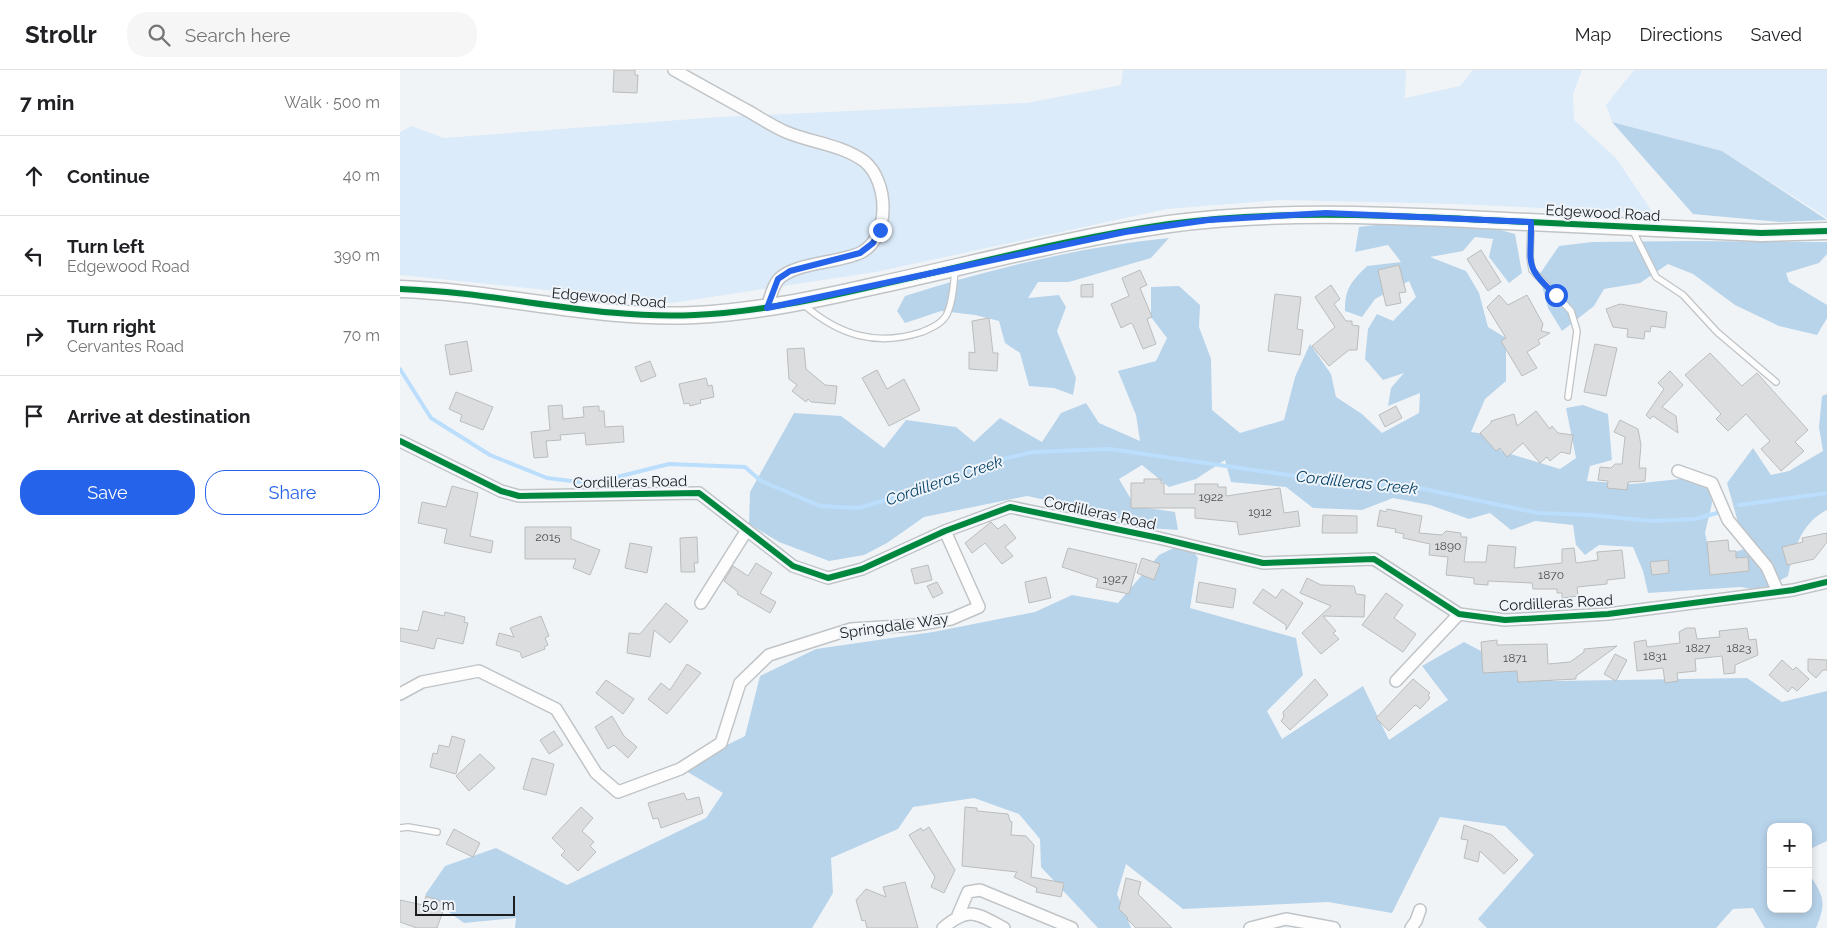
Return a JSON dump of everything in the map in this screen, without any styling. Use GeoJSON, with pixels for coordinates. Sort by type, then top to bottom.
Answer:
{"type":"FeatureCollection","features":[{"type":"Feature","properties":{"kind":"main road","name":"Edgewood Road"},"geometry":{"type":"LineString","coordinates":[[400,289],[450,292],[629,315],[696,315],[767,308],[1125,232],[1236,217],[1350,214],[1761,233],[1827,231]]}},
{"type":"Feature","properties":{"kind":"street"},"geometry":{"type":"LineString","coordinates":[[674,70],[786,132],[846,150],[865,162],[874,173],[880,191],[882,209],[880,230],[873,243],[860,253],[790,271],[778,279],[767,308]]}},
{"type":"Feature","properties":{"kind":"street","name":"Cordilleras Road"},"geometry":{"type":"LineString","coordinates":[[400,441],[501,491],[520,496],[699,493],[793,566],[828,578],[862,569],[945,531],[1010,507],[1159,538],[1262,563],[1374,559],[1459,614],[1505,620],[1608,614],[1778,592],[1827,582]]}},
{"type":"Feature","properties":{"kind":"street"},"geometry":{"type":"LineString","coordinates":[[1678,471],[1712,483],[1728,520],[1767,568],[1778,592]]}},
{"type":"Feature","properties":{"kind":"street"},"geometry":{"type":"LineString","coordinates":[[701,603],[747,530]]}},
{"type":"Feature","properties":{"kind":"street","name":"Springdale Way"},"geometry":{"type":"LineString","coordinates":[[400,694],[422,682],[479,670],[556,709],[596,773],[618,792],[680,769],[720,743],[740,683],[770,655],[851,629],[916,625],[951,619],[979,607],[945,531]]}},
{"type":"Feature","properties":{"kind":"street"},"geometry":{"type":"LineString","coordinates":[[1396,681],[1459,614]]}},
{"type":"Feature","properties":{"kind":"street"},"geometry":{"type":"LineString","coordinates":[[942,928],[958,915],[968,892],[980,890],[1072,928]]}},
{"type":"Feature","properties":{"kind":"street"},"geometry":{"type":"LineString","coordinates":[[1411,928],[1420,910]]}},
{"type":"Feature","properties":{"kind":"street"},"geometry":{"type":"LineString","coordinates":[[958,915],[978,914],[1004,928]]}},
{"type":"Feature","properties":{"kind":"street"},"geometry":{"type":"LineString","coordinates":[[1250,928],[1286,919],[1334,928]]}},
{"type":"Feature","properties":{"kind":"lane"},"geometry":{"type":"LineString","coordinates":[[1531,222],[1530,257],[1532,270],[1572,311],[1577,332],[1568,397]]}},
{"type":"Feature","properties":{"kind":"lane"},"geometry":{"type":"LineString","coordinates":[[1632,227],[1656,277],[1683,295],[1717,332],[1776,382]]}},
{"type":"Feature","properties":{"kind":"lane"},"geometry":{"type":"LineString","coordinates":[[800,302],[822,321],[839,330],[880,339],[907,336],[931,328],[946,316],[955,268]]}},
{"type":"Feature","properties":{"kind":"lane"},"geometry":{"type":"LineString","coordinates":[[400,828],[408,827],[437,832]]}},
{"type":"Feature","properties":{"kind":"shaded area"},"geometry":{"type":"Polygon","coordinates":[[[1123,70],[1406,70],[1405,98],[1460,86],[1473,70],[1582,70],[1573,94],[1574,120],[1616,158],[1653,213],[1453,204],[1281,200],[1167,209],[876,272],[672,303],[400,275],[400,132],[411,126],[444,138],[718,117],[1026,103],[1121,85],[1123,70]]]}},
{"type":"Feature","properties":{"kind":"shaded area"},"geometry":{"type":"Polygon","coordinates":[[[1634,70],[1827,70],[1827,218],[1722,151],[1612,122],[1606,105],[1634,70]]]}},
{"type":"Feature","properties":{"kind":"shaded area"},"geometry":{"type":"Polygon","coordinates":[[[1612,122],[1722,151],[1827,220],[1780,222],[1693,214],[1612,122]]]}},
{"type":"Feature","properties":{"kind":"shaded area"},"geometry":{"type":"Polygon","coordinates":[[[1399,222],[1479,224],[1515,234],[1522,273],[1509,283],[1489,257],[1493,239],[1475,237],[1463,251],[1430,257],[1466,271],[1479,293],[1488,327],[1506,338],[1506,381],[1485,399],[1471,432],[1492,435],[1501,451],[1560,469],[1576,458],[1566,408],[1583,405],[1608,414],[1612,460],[1590,466],[1587,481],[1632,484],[1689,478],[1710,482],[1712,503],[1705,533],[1711,560],[1753,546],[1739,526],[1727,483],[1753,448],[1771,475],[1789,471],[1823,451],[1819,427],[1822,396],[1827,394],[1827,510],[1818,515],[1805,529],[1796,547],[1788,576],[1761,591],[1741,587],[1648,593],[1643,571],[1633,547],[1599,545],[1585,555],[1576,545],[1573,525],[1535,521],[1511,530],[1490,513],[1469,519],[1430,505],[1393,498],[1362,510],[1313,508],[1286,487],[1231,482],[1225,460],[1196,479],[1169,487],[1142,465],[1119,479],[1135,506],[1175,512],[1178,530],[1148,528],[1094,510],[1027,496],[924,517],[887,543],[864,555],[829,561],[779,542],[749,524],[750,492],[794,413],[841,416],[884,448],[906,420],[956,427],[974,442],[1000,418],[1042,442],[1061,413],[1086,403],[1099,423],[1140,441],[1136,415],[1118,371],[1156,361],[1167,338],[1151,317],[1151,287],[1179,286],[1200,305],[1199,327],[1211,359],[1212,410],[1240,433],[1284,420],[1295,377],[1310,344],[1331,374],[1336,397],[1362,414],[1382,433],[1419,413],[1420,393],[1388,406],[1391,388],[1404,373],[1383,380],[1365,359],[1368,329],[1377,314],[1393,321],[1416,297],[1409,281],[1375,299],[1362,317],[1345,311],[1345,303],[1350,286],[1367,266],[1401,262],[1388,245],[1355,252],[1359,227],[1399,222]]]}},
{"type":"Feature","properties":{"kind":"shaded area"},"geometry":{"type":"Polygon","coordinates":[[[1169,238],[1151,258],[1069,282],[1038,282],[1028,298],[1059,295],[1066,307],[1057,331],[1076,378],[1073,395],[1054,388],[1029,386],[1020,353],[1005,343],[999,321],[975,315],[941,311],[905,323],[897,311],[905,296],[1003,268],[1068,253],[1169,238]]]}},
{"type":"Feature","properties":{"kind":"shaded area"},"geometry":{"type":"Polygon","coordinates":[[[1592,242],[1827,242],[1827,254],[1819,263],[1786,273],[1789,282],[1827,305],[1827,318],[1817,335],[1779,326],[1735,305],[1693,274],[1668,264],[1640,283],[1604,289],[1594,306],[1562,331],[1548,308],[1539,275],[1559,246],[1592,242]]]}},
{"type":"Feature","properties":{"kind":"shaded area"},"geometry":{"type":"Polygon","coordinates":[[[1186,542],[1198,558],[1190,608],[1296,638],[1303,675],[1267,711],[1282,739],[1363,686],[1389,740],[1448,700],[1422,666],[1464,642],[1496,659],[1554,681],[1747,678],[1782,702],[1827,691],[1827,841],[1812,848],[1812,823],[1767,823],[1767,913],[1812,913],[1812,878],[1818,888],[1823,905],[1816,928],[1765,928],[1753,908],[1733,909],[1716,928],[1487,928],[1478,919],[1534,855],[1505,826],[1440,817],[1392,913],[1328,902],[1183,909],[1126,864],[1117,894],[1131,928],[1098,928],[1041,867],[1040,839],[1019,814],[974,798],[913,807],[898,829],[831,858],[833,893],[812,928],[515,928],[516,918],[464,923],[425,895],[445,866],[496,848],[567,885],[706,818],[723,793],[681,768],[745,736],[760,676],[816,649],[933,632],[1035,612],[1072,595],[1118,603],[1159,555],[1186,542]]]}},
{"type":"Feature","properties":{"kind":"building"},"geometry":{"type":"Polygon","coordinates":[[[614,70],[635,70],[635,75],[638,75],[637,93],[613,92],[614,70]]]}},
{"type":"Feature","properties":{"kind":"building"},"geometry":{"type":"Polygon","coordinates":[[[1481,250],[1501,282],[1488,291],[1467,259],[1481,250]]]}},
{"type":"Feature","properties":{"kind":"building"},"geometry":{"type":"Polygon","coordinates":[[[1399,265],[1406,292],[1399,293],[1401,303],[1386,306],[1378,270],[1399,265]]]}},
{"type":"Feature","properties":{"kind":"building"},"geometry":{"type":"Polygon","coordinates":[[[1140,270],[1147,285],[1140,288],[1152,317],[1147,319],[1156,344],[1143,349],[1131,323],[1121,328],[1111,304],[1129,296],[1122,278],[1140,270]]]}},
{"type":"Feature","properties":{"kind":"building"},"geometry":{"type":"Polygon","coordinates":[[[1093,284],[1093,297],[1081,297],[1081,285],[1093,284]]]}},
{"type":"Feature","properties":{"kind":"building"},"geometry":{"type":"Polygon","coordinates":[[[1331,285],[1340,299],[1334,304],[1346,321],[1352,321],[1352,325],[1359,326],[1357,350],[1349,350],[1329,366],[1312,346],[1335,327],[1315,297],[1331,285]]]}},
{"type":"Feature","properties":{"kind":"building"},"geometry":{"type":"Polygon","coordinates":[[[1275,294],[1301,297],[1297,329],[1303,330],[1300,355],[1268,351],[1275,294]]]}},
{"type":"Feature","properties":{"kind":"building"},"geometry":{"type":"Polygon","coordinates":[[[1499,295],[1508,305],[1527,295],[1543,324],[1541,331],[1550,333],[1538,340],[1540,344],[1527,352],[1537,368],[1522,376],[1501,341],[1506,338],[1487,307],[1499,295]]]}},
{"type":"Feature","properties":{"kind":"building"},"geometry":{"type":"Polygon","coordinates":[[[1620,304],[1667,312],[1665,328],[1651,326],[1650,332],[1645,331],[1644,339],[1627,337],[1628,329],[1613,327],[1606,309],[1620,304]]]}},
{"type":"Feature","properties":{"kind":"building"},"geometry":{"type":"Polygon","coordinates":[[[989,318],[993,353],[998,353],[997,371],[969,369],[969,352],[975,353],[972,321],[989,318]]]}},
{"type":"Feature","properties":{"kind":"building"},"geometry":{"type":"Polygon","coordinates":[[[467,341],[472,371],[450,375],[445,345],[467,341]]]}},
{"type":"Feature","properties":{"kind":"building"},"geometry":{"type":"Polygon","coordinates":[[[1595,344],[1617,348],[1606,396],[1584,392],[1595,344]]]}},
{"type":"Feature","properties":{"kind":"building"},"geometry":{"type":"Polygon","coordinates":[[[804,348],[806,369],[825,385],[837,386],[835,404],[811,402],[808,399],[806,402],[792,391],[797,385],[789,379],[787,349],[804,348]]]}},
{"type":"Feature","properties":{"kind":"building"},"geometry":{"type":"Polygon","coordinates":[[[1710,353],[1742,386],[1757,373],[1808,430],[1795,442],[1804,451],[1781,471],[1761,449],[1770,441],[1746,414],[1728,431],[1716,419],[1721,414],[1685,375],[1710,353]]]}},
{"type":"Feature","properties":{"kind":"building"},"geometry":{"type":"Polygon","coordinates":[[[650,361],[656,376],[641,382],[635,367],[650,361]]]}},
{"type":"Feature","properties":{"kind":"building"},"geometry":{"type":"Polygon","coordinates":[[[877,370],[887,389],[904,379],[920,410],[889,426],[862,378],[877,370]]]}},
{"type":"Feature","properties":{"kind":"building"},"geometry":{"type":"Polygon","coordinates":[[[1670,371],[1683,385],[1662,407],[1676,416],[1678,433],[1653,416],[1650,419],[1646,415],[1664,389],[1658,383],[1670,371]]]}},
{"type":"Feature","properties":{"kind":"building"},"geometry":{"type":"Polygon","coordinates":[[[706,378],[708,386],[712,385],[714,397],[700,400],[701,403],[690,406],[689,403],[684,404],[679,384],[706,378]]]}},
{"type":"Feature","properties":{"kind":"building"},"geometry":{"type":"Polygon","coordinates":[[[456,392],[493,407],[483,430],[460,421],[462,415],[449,409],[456,392]]]}},
{"type":"Feature","properties":{"kind":"building"},"geometry":{"type":"Polygon","coordinates":[[[562,405],[563,419],[584,417],[583,407],[599,406],[599,411],[604,411],[605,427],[623,426],[624,442],[586,445],[585,433],[560,435],[561,440],[546,441],[548,457],[534,458],[531,432],[550,430],[548,406],[562,405]]]}},
{"type":"Feature","properties":{"kind":"building"},"geometry":{"type":"Polygon","coordinates":[[[1396,406],[1402,418],[1385,427],[1379,415],[1396,406]]]}},
{"type":"Feature","properties":{"kind":"building"},"geometry":{"type":"Polygon","coordinates":[[[1536,411],[1550,429],[1552,426],[1558,433],[1573,435],[1570,454],[1561,452],[1550,461],[1547,457],[1540,463],[1523,443],[1507,457],[1500,448],[1496,451],[1480,433],[1491,421],[1514,414],[1517,426],[1536,411]]]}},
{"type":"Feature","properties":{"kind":"building"},"geometry":{"type":"Polygon","coordinates":[[[1620,420],[1638,429],[1641,445],[1639,468],[1646,468],[1645,481],[1628,482],[1627,490],[1607,488],[1608,481],[1598,480],[1600,467],[1611,468],[1615,464],[1622,464],[1625,437],[1614,432],[1620,420]]]}},
{"type":"Feature","properties":{"kind":"building"},"geometry":{"type":"Polygon","coordinates":[[[1144,479],[1161,479],[1161,483],[1164,483],[1164,494],[1195,494],[1195,484],[1218,484],[1218,487],[1226,487],[1226,496],[1280,488],[1284,513],[1298,511],[1300,526],[1239,535],[1237,522],[1195,518],[1195,508],[1131,508],[1131,483],[1144,483],[1144,479]]]}},
{"type":"Feature","properties":{"kind":"building"},"geometry":{"type":"Polygon","coordinates":[[[452,486],[478,493],[470,536],[493,541],[491,553],[444,543],[447,529],[418,523],[422,502],[446,507],[452,486]]]}},
{"type":"Feature","properties":{"kind":"building"},"geometry":{"type":"Polygon","coordinates":[[[1387,509],[1422,516],[1419,533],[1442,535],[1446,531],[1461,533],[1461,537],[1467,537],[1464,562],[1486,562],[1488,545],[1516,547],[1514,568],[1562,563],[1562,549],[1574,548],[1576,563],[1598,560],[1597,552],[1622,550],[1625,578],[1607,580],[1607,584],[1577,587],[1578,596],[1562,598],[1562,593],[1557,593],[1557,589],[1533,589],[1532,583],[1488,581],[1488,585],[1474,584],[1474,578],[1446,575],[1448,557],[1429,555],[1430,544],[1403,538],[1404,534],[1395,532],[1396,529],[1377,526],[1380,510],[1386,512],[1387,509]]]}},
{"type":"Feature","properties":{"kind":"building"},"geometry":{"type":"Polygon","coordinates":[[[1323,515],[1357,516],[1357,533],[1322,533],[1323,515]]]}},
{"type":"Feature","properties":{"kind":"building"},"geometry":{"type":"Polygon","coordinates":[[[991,522],[998,529],[1005,524],[1016,538],[1005,547],[1013,556],[1002,564],[985,543],[972,553],[965,543],[991,522]]]}},
{"type":"Feature","properties":{"kind":"building"},"geometry":{"type":"Polygon","coordinates":[[[525,527],[571,527],[571,539],[600,550],[590,575],[573,568],[576,559],[525,559],[525,527]]]}},
{"type":"Feature","properties":{"kind":"building"},"geometry":{"type":"Polygon","coordinates":[[[1827,533],[1827,542],[1814,559],[1787,565],[1782,547],[1803,542],[1802,538],[1827,533]]]}},
{"type":"Feature","properties":{"kind":"building"},"geometry":{"type":"Polygon","coordinates":[[[697,537],[698,563],[694,563],[695,572],[681,572],[680,538],[697,537]]]}},
{"type":"Feature","properties":{"kind":"building"},"geometry":{"type":"Polygon","coordinates":[[[1728,540],[1729,551],[1736,551],[1736,558],[1748,557],[1749,571],[1710,575],[1707,542],[1728,540]]]}},
{"type":"Feature","properties":{"kind":"building"},"geometry":{"type":"Polygon","coordinates":[[[630,543],[652,547],[647,573],[625,568],[630,543]]]}},
{"type":"Feature","properties":{"kind":"building"},"geometry":{"type":"Polygon","coordinates":[[[1068,548],[1137,564],[1129,594],[1096,587],[1098,579],[1062,567],[1068,548]]]}},
{"type":"Feature","properties":{"kind":"building"},"geometry":{"type":"Polygon","coordinates":[[[1142,558],[1160,564],[1154,580],[1137,573],[1142,558]]]}},
{"type":"Feature","properties":{"kind":"building"},"geometry":{"type":"Polygon","coordinates":[[[1668,560],[1669,573],[1652,575],[1650,562],[1668,560]]]}},
{"type":"Feature","properties":{"kind":"building"},"geometry":{"type":"Polygon","coordinates":[[[756,563],[772,573],[760,593],[776,602],[770,613],[737,594],[738,592],[724,581],[733,566],[748,576],[756,563]]]}},
{"type":"Feature","properties":{"kind":"building"},"geometry":{"type":"Polygon","coordinates":[[[928,565],[932,580],[915,584],[911,569],[928,565]]]}},
{"type":"Feature","properties":{"kind":"building"},"geometry":{"type":"Polygon","coordinates":[[[1046,577],[1051,598],[1029,603],[1025,582],[1046,577]]]}},
{"type":"Feature","properties":{"kind":"building"},"geometry":{"type":"Polygon","coordinates":[[[1307,578],[1321,585],[1354,586],[1356,594],[1365,595],[1364,617],[1323,616],[1336,631],[1333,633],[1339,639],[1321,654],[1302,633],[1331,606],[1300,593],[1307,578]]]}},
{"type":"Feature","properties":{"kind":"building"},"geometry":{"type":"Polygon","coordinates":[[[937,582],[943,593],[933,598],[927,586],[937,582]]]}},
{"type":"Feature","properties":{"kind":"building"},"geometry":{"type":"Polygon","coordinates":[[[1199,582],[1236,589],[1233,608],[1196,602],[1199,582]]]}},
{"type":"Feature","properties":{"kind":"building"},"geometry":{"type":"Polygon","coordinates":[[[1263,589],[1276,598],[1282,589],[1303,603],[1286,630],[1286,625],[1253,603],[1263,589]]]}},
{"type":"Feature","properties":{"kind":"building"},"geometry":{"type":"Polygon","coordinates":[[[1386,593],[1403,605],[1394,618],[1416,634],[1403,652],[1362,625],[1386,593]]]}},
{"type":"Feature","properties":{"kind":"building"},"geometry":{"type":"Polygon","coordinates":[[[666,603],[688,621],[670,643],[654,630],[650,657],[627,653],[629,633],[640,634],[666,603]]]}},
{"type":"Feature","properties":{"kind":"building"},"geometry":{"type":"Polygon","coordinates":[[[423,611],[444,616],[445,612],[465,617],[464,622],[468,623],[463,644],[437,638],[434,649],[400,641],[400,628],[418,631],[423,611]]]}},
{"type":"Feature","properties":{"kind":"building"},"geometry":{"type":"Polygon","coordinates":[[[541,616],[549,636],[545,638],[548,645],[544,647],[545,649],[522,658],[520,652],[496,645],[499,633],[514,637],[510,628],[541,616]]]}},
{"type":"Feature","properties":{"kind":"building"},"geometry":{"type":"Polygon","coordinates":[[[1686,628],[1695,628],[1697,639],[1720,637],[1719,631],[1747,628],[1749,640],[1756,639],[1758,655],[1735,665],[1735,673],[1724,674],[1722,656],[1695,659],[1696,671],[1677,673],[1678,681],[1665,683],[1663,668],[1637,671],[1634,642],[1646,640],[1647,647],[1680,643],[1679,632],[1686,628]]]}},
{"type":"Feature","properties":{"kind":"building"},"geometry":{"type":"Polygon","coordinates":[[[1497,640],[1497,645],[1547,644],[1548,664],[1570,662],[1584,652],[1584,649],[1617,646],[1576,676],[1576,679],[1518,682],[1517,671],[1483,673],[1481,642],[1497,640]]]}},
{"type":"Feature","properties":{"kind":"building"},"geometry":{"type":"Polygon","coordinates":[[[1615,654],[1627,660],[1616,681],[1604,674],[1615,654]]]}},
{"type":"Feature","properties":{"kind":"building"},"geometry":{"type":"Polygon","coordinates":[[[1808,659],[1827,660],[1827,670],[1823,670],[1816,678],[1808,671],[1808,659]]]}},
{"type":"Feature","properties":{"kind":"building"},"geometry":{"type":"Polygon","coordinates":[[[1782,660],[1793,670],[1796,667],[1809,679],[1797,691],[1792,687],[1788,692],[1769,675],[1782,660]]]}},
{"type":"Feature","properties":{"kind":"building"},"geometry":{"type":"Polygon","coordinates":[[[687,664],[701,673],[667,714],[648,699],[661,683],[670,690],[687,664]]]}},
{"type":"Feature","properties":{"kind":"building"},"geometry":{"type":"Polygon","coordinates":[[[1315,679],[1328,695],[1290,730],[1281,721],[1284,717],[1283,712],[1315,679]]]}},
{"type":"Feature","properties":{"kind":"building"},"geometry":{"type":"Polygon","coordinates":[[[1413,679],[1430,693],[1428,695],[1430,698],[1420,709],[1416,705],[1414,706],[1389,731],[1376,718],[1413,679]]]}},
{"type":"Feature","properties":{"kind":"building"},"geometry":{"type":"Polygon","coordinates":[[[606,680],[634,699],[623,714],[596,693],[606,680]]]}},
{"type":"Feature","properties":{"kind":"building"},"geometry":{"type":"Polygon","coordinates":[[[612,716],[624,736],[637,747],[628,758],[614,745],[608,749],[595,727],[612,716]]]}},
{"type":"Feature","properties":{"kind":"building"},"geometry":{"type":"Polygon","coordinates":[[[554,731],[563,745],[549,754],[540,740],[554,731]]]}},
{"type":"Feature","properties":{"kind":"building"},"geometry":{"type":"Polygon","coordinates":[[[452,736],[465,740],[456,774],[430,767],[433,753],[437,754],[439,745],[449,747],[452,736]]]}},
{"type":"Feature","properties":{"kind":"building"},"geometry":{"type":"Polygon","coordinates":[[[480,754],[495,768],[469,791],[456,776],[480,754]]]}},
{"type":"Feature","properties":{"kind":"building"},"geometry":{"type":"Polygon","coordinates":[[[532,758],[554,764],[546,795],[523,789],[532,758]]]}},
{"type":"Feature","properties":{"kind":"building"},"geometry":{"type":"Polygon","coordinates":[[[684,793],[687,800],[699,797],[703,813],[661,828],[658,818],[653,819],[648,803],[684,793]]]}},
{"type":"Feature","properties":{"kind":"building"},"geometry":{"type":"Polygon","coordinates":[[[581,807],[593,818],[582,831],[594,842],[590,846],[596,852],[578,871],[561,855],[565,851],[552,838],[581,807]]]}},
{"type":"Feature","properties":{"kind":"building"},"geometry":{"type":"Polygon","coordinates":[[[965,807],[977,808],[977,811],[1008,814],[1012,822],[1011,835],[1026,836],[1034,845],[1031,877],[1064,883],[1061,897],[1036,892],[1037,888],[1014,877],[1017,872],[962,866],[965,807]]]}},
{"type":"Feature","properties":{"kind":"building"},"geometry":{"type":"Polygon","coordinates":[[[1464,825],[1492,835],[1518,860],[1504,874],[1480,851],[1478,862],[1464,858],[1468,840],[1461,839],[1464,825]]]}},
{"type":"Feature","properties":{"kind":"building"},"geometry":{"type":"Polygon","coordinates":[[[929,827],[955,870],[944,893],[931,887],[935,877],[909,835],[921,828],[923,831],[929,827]]]}},
{"type":"Feature","properties":{"kind":"building"},"geometry":{"type":"Polygon","coordinates":[[[454,829],[480,843],[473,857],[446,844],[454,829]]]}},
{"type":"Feature","properties":{"kind":"building"},"geometry":{"type":"Polygon","coordinates":[[[1126,878],[1141,882],[1138,894],[1172,928],[1136,928],[1127,919],[1119,909],[1126,878]]]}},
{"type":"Feature","properties":{"kind":"building"},"geometry":{"type":"Polygon","coordinates":[[[905,882],[918,928],[867,928],[865,920],[862,921],[856,900],[866,889],[886,897],[883,887],[905,882]]]}},
{"type":"Feature","properties":{"kind":"building"},"geometry":{"type":"Polygon","coordinates":[[[426,896],[446,903],[437,928],[417,928],[400,922],[400,900],[423,905],[426,896]]]}},
{"type":"Feature","properties":{"kind":"waterway","name":"Cordilleras Creek"},"geometry":{"type":"LineString","coordinates":[[400,369],[431,418],[490,455],[547,478],[579,482],[609,479],[669,464],[745,467],[761,481],[820,506],[859,508],[931,486],[974,466],[1033,452],[1110,449],[1288,475],[1419,488],[1538,513],[1591,515],[1651,521],[1695,519],[1717,513]]}},
{"type":"Feature","properties":{"kind":"waterway","name":"Cordilleras Creek"},"geometry":{"type":"LineString","coordinates":[[1739,505],[1827,493]]}},
{"type":"Feature","properties":{"kind":"cycle path"},"geometry":{"type":"LineString","coordinates":[[400,289],[474,295],[584,310],[658,315],[695,315],[787,304],[1096,236],[1169,224],[1248,217],[1367,215],[1761,233],[1827,231]]}},
{"type":"Feature","properties":{"kind":"cycle path"},"geometry":{"type":"LineString","coordinates":[[400,441],[501,491],[519,496],[699,493],[793,566],[828,578],[862,569],[945,531],[1010,507],[1159,538],[1263,563],[1374,559],[1459,614],[1505,620],[1608,614],[1793,590],[1827,582]]}},
{"type":"Feature","properties":{"kind":"route"},"geometry":{"type":"LineString","coordinates":[[880,230],[873,243],[860,253],[790,271],[778,279],[767,308],[1125,232],[1246,216],[1326,213],[1531,222],[1532,243],[1530,257],[1532,270],[1556,295]]}}]}
